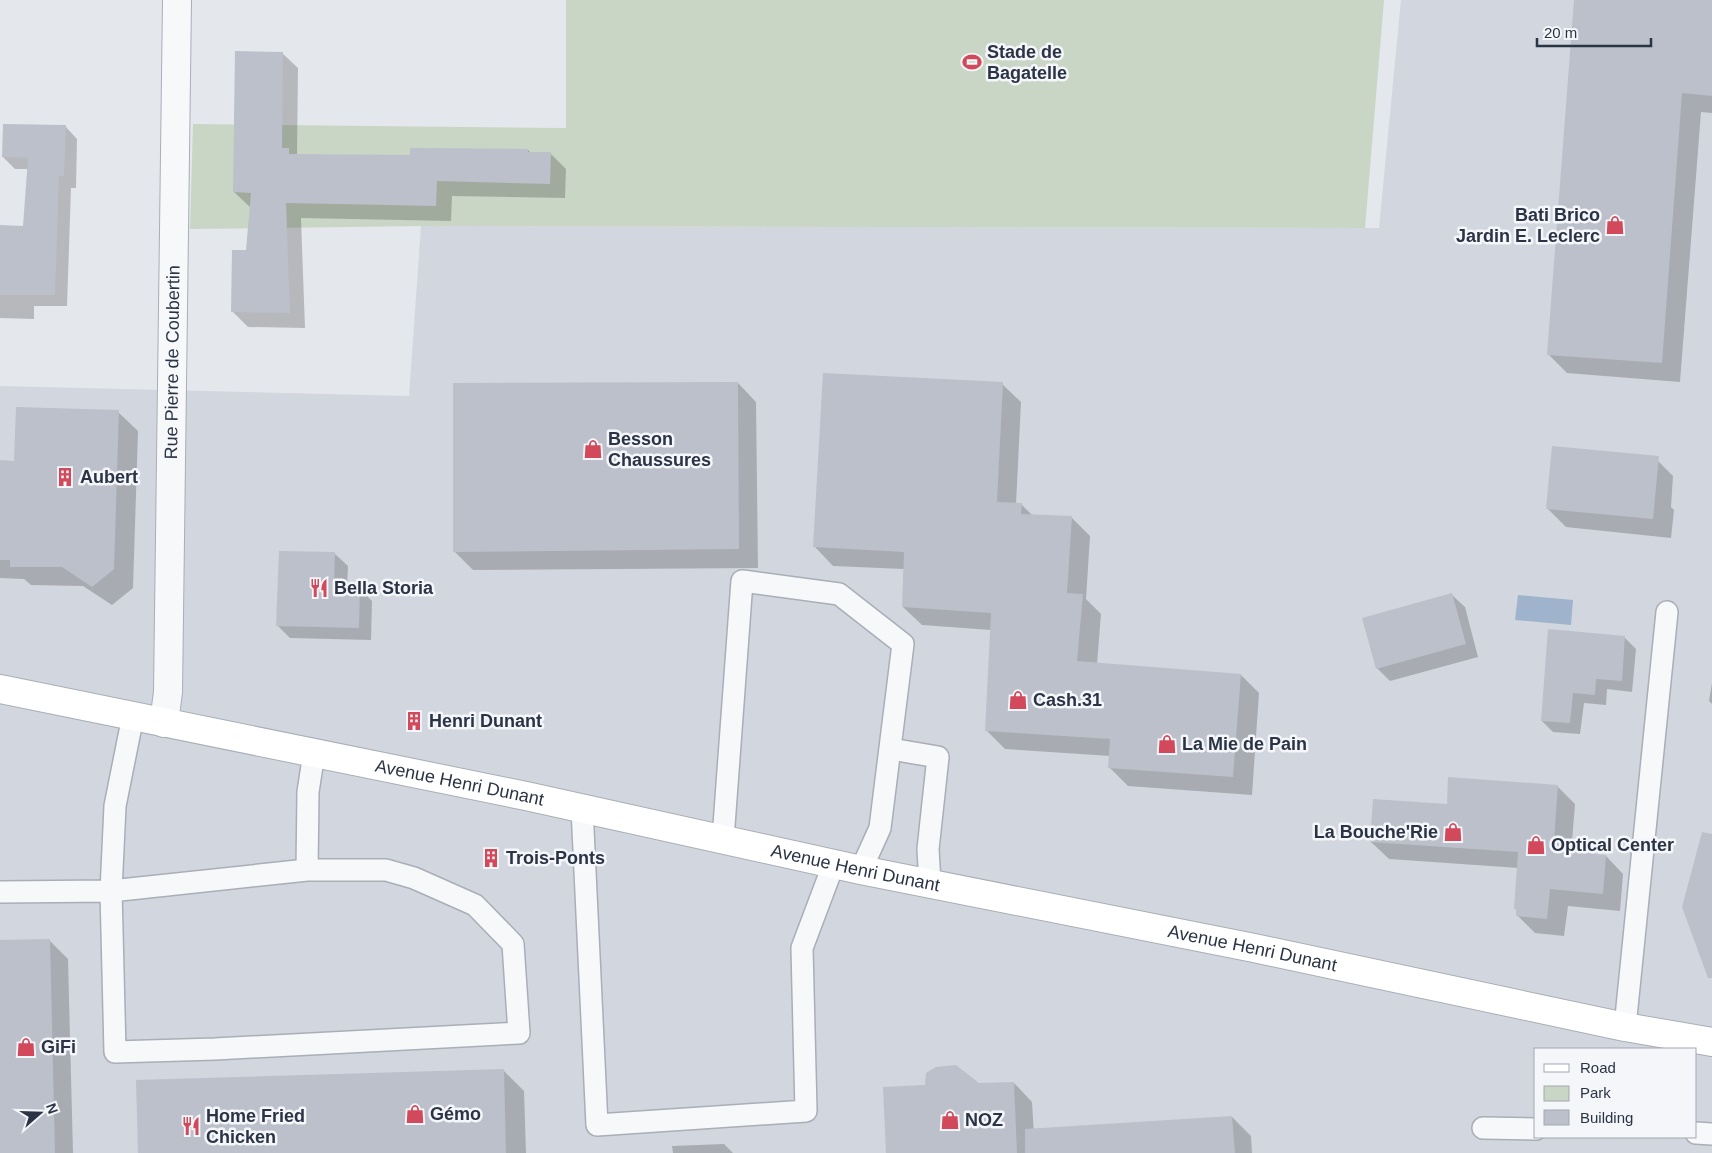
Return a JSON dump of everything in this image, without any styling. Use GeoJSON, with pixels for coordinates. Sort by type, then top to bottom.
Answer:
{"type":"FeatureCollection","features":[{"type":"Feature","properties":{"kind":"main road","name":"Avenue Henri Dunant"},"geometry":{"type":"LineString","coordinates":[[0,689],[582,808],[861,870],[1244,946],[1625,1027],[1712,1042]]}},
{"type":"Feature","properties":{"kind":"street","name":"Rue Pierre de Coubertin"},"geometry":{"type":"LineString","coordinates":[[164,723],[168,692],[176,0]]}},
{"type":"Feature","properties":{"kind":"lane"},"geometry":{"type":"LineString","coordinates":[[723,839],[742,581],[839,594],[903,644],[880,828],[861,870]]}},
{"type":"Feature","properties":{"kind":"lane"},"geometry":{"type":"LineString","coordinates":[[1625,1027],[1667,612]]}},
{"type":"Feature","properties":{"kind":"lane"},"geometry":{"type":"LineString","coordinates":[[0,892],[111,891],[307,870],[386,870],[414,878],[476,905],[513,944],[519,1033],[215,1049],[115,1052],[111,891],[115,806],[133,716]]}},
{"type":"Feature","properties":{"kind":"lane"},"geometry":{"type":"LineString","coordinates":[[890,749],[938,757],[928,849],[930,883]]}},
{"type":"Feature","properties":{"kind":"lane"},"geometry":{"type":"LineString","coordinates":[[307,870],[308,792],[314,753]]}},
{"type":"Feature","properties":{"kind":"lane"},"geometry":{"type":"LineString","coordinates":[[582,808],[597,1125],[806,1111],[802,948],[834,863]]}},
{"type":"Feature","properties":{"kind":"lane"},"geometry":{"type":"LineString","coordinates":[[1483,1128],[1534,1129]]}},
{"type":"Feature","properties":{"kind":"lane"},"geometry":{"type":"LineString","coordinates":[[1697,1133],[1712,1134]]}},
{"type":"Feature","properties":{"kind":"shaded area"},"geometry":{"type":"Polygon","coordinates":[[[1401,0],[1712,0],[1712,1153],[0,1153],[0,386],[409,396],[421,226],[1379,228],[1401,0]]]}},
{"type":"Feature","properties":{"kind":"green space","name":"Stade de Bagatelle"},"geometry":{"type":"Polygon","coordinates":[[[566,0],[1384,0],[1365,228],[421,226],[190,229],[193,124],[566,128],[566,0]]]}},
{"type":"Feature","properties":{"kind":"water"},"geometry":{"type":"Polygon","coordinates":[[[1518,595],[1573,600],[1571,625],[1515,620],[1518,595]]]}},
{"type":"Feature","properties":{"kind":"building","name":"Bati Brico Jardin E. Leclerc"},"geometry":{"type":"Polygon","coordinates":[[[1574,0],[1712,0],[1712,96],[1682,93],[1662,363],[1547,355],[1574,0]]]}},
{"type":"Feature","properties":{"kind":"building"},"geometry":{"type":"Polygon","coordinates":[[[235,51],[283,52],[282,148],[289,148],[289,154],[410,155],[410,148],[528,149],[528,152],[551,152],[550,184],[437,181],[436,206],[286,203],[290,313],[231,312],[232,250],[246,250],[251,193],[233,192],[235,51]]]}},
{"type":"Feature","properties":{"kind":"building"},"geometry":{"type":"Polygon","coordinates":[[[3,124],[66,125],[64,176],[59,176],[55,295],[0,295],[0,225],[23,226],[28,158],[2,157],[3,124]]]}},
{"type":"Feature","properties":{"kind":"building"},"geometry":{"type":"Polygon","coordinates":[[[823,373],[1003,382],[997,502],[1022,503],[1021,514],[1072,516],[1067,593],[1083,594],[1077,661],[1241,674],[1233,777],[1108,768],[1110,739],[985,731],[991,613],[902,607],[904,552],[813,547],[823,373]]]}},
{"type":"Feature","properties":{"kind":"building"},"geometry":{"type":"Polygon","coordinates":[[[738,382],[739,549],[453,552],[453,383],[738,382]]]}},
{"type":"Feature","properties":{"kind":"building","name":"Aubert"},"geometry":{"type":"Polygon","coordinates":[[[16,407],[119,410],[114,569],[92,587],[62,567],[10,567],[10,560],[0,560],[0,460],[14,461],[16,407]]]}},
{"type":"Feature","properties":{"kind":"building"},"geometry":{"type":"Polygon","coordinates":[[[1552,446],[1659,456],[1653,519],[1546,509],[1552,446]]]}},
{"type":"Feature","properties":{"kind":"building","name":"Bella Storia"},"geometry":{"type":"Polygon","coordinates":[[[279,551],[335,552],[334,586],[360,587],[359,628],[276,626],[279,551]]]}},
{"type":"Feature","properties":{"kind":"building"},"geometry":{"type":"Polygon","coordinates":[[[1452,593],[1466,644],[1376,669],[1362,618],[1452,593]]]}},
{"type":"Feature","properties":{"kind":"building"},"geometry":{"type":"Polygon","coordinates":[[[1548,629],[1625,636],[1622,681],[1596,679],[1595,695],[1573,693],[1570,723],[1541,721],[1548,629]]]}},
{"type":"Feature","properties":{"kind":"building"},"geometry":{"type":"Polygon","coordinates":[[[1448,777],[1558,785],[1554,840],[1576,841],[1575,852],[1606,855],[1603,894],[1550,889],[1547,919],[1516,916],[1516,909],[1514,909],[1518,852],[1370,842],[1373,799],[1447,804],[1448,777]]]}},
{"type":"Feature","properties":{"kind":"building"},"geometry":{"type":"Polygon","coordinates":[[[1702,832],[1712,834],[1712,978],[1708,978],[1682,907],[1702,832]]]}},
{"type":"Feature","properties":{"kind":"building","name":"GiFi"},"geometry":{"type":"Polygon","coordinates":[[[50,939],[55,1153],[0,1153],[0,940],[50,939]]]}},
{"type":"Feature","properties":{"kind":"building","name":"NOZ"},"geometry":{"type":"Polygon","coordinates":[[[956,1065],[979,1083],[1014,1082],[1017,1153],[886,1153],[883,1087],[925,1085],[926,1073],[936,1067],[956,1065]]]}},
{"type":"Feature","properties":{"kind":"building"},"geometry":{"type":"Polygon","coordinates":[[[504,1069],[506,1153],[138,1153],[136,1080],[504,1069]]]}},
{"type":"Feature","properties":{"kind":"building"},"geometry":{"type":"Polygon","coordinates":[[[1232,1116],[1235,1153],[1025,1153],[1025,1129],[1232,1116]]]}},
{"type":"Feature","properties":{"kind":"place","name":"Stade de Bagatelle"},"geometry":{"type":"Point","coordinates":[972,62]}},
{"type":"Feature","properties":{"kind":"place","name":"Bati Brico Jardin E. Leclerc"},"geometry":{"type":"Point","coordinates":[1615,225]}},
{"type":"Feature","properties":{"kind":"place","name":"Besson Chaussures"},"geometry":{"type":"Point","coordinates":[593,449]}},
{"type":"Feature","properties":{"kind":"place","name":"Aubert"},"geometry":{"type":"Point","coordinates":[65,477]}},
{"type":"Feature","properties":{"kind":"place","name":"Bella Storia"},"geometry":{"type":"Point","coordinates":[319,588]}},
{"type":"Feature","properties":{"kind":"place","name":"Cash.31"},"geometry":{"type":"Point","coordinates":[1018,700]}},
{"type":"Feature","properties":{"kind":"place","name":"Henri Dunant"},"geometry":{"type":"Point","coordinates":[414,721]}},
{"type":"Feature","properties":{"kind":"place","name":"La Mie de Pain"},"geometry":{"type":"Point","coordinates":[1167,744]}},
{"type":"Feature","properties":{"kind":"place","name":"La Bouche'Rie"},"geometry":{"type":"Point","coordinates":[1453,832]}},
{"type":"Feature","properties":{"kind":"place","name":"Optical Center"},"geometry":{"type":"Point","coordinates":[1536,845]}},
{"type":"Feature","properties":{"kind":"place","name":"Trois-Ponts"},"geometry":{"type":"Point","coordinates":[491,858]}},
{"type":"Feature","properties":{"kind":"place","name":"GiFi"},"geometry":{"type":"Point","coordinates":[26,1047]}},
{"type":"Feature","properties":{"kind":"place","name":"Gémo"},"geometry":{"type":"Point","coordinates":[415,1114]}},
{"type":"Feature","properties":{"kind":"place","name":"NOZ"},"geometry":{"type":"Point","coordinates":[950,1120]}},
{"type":"Feature","properties":{"kind":"place","name":"Home Fried Chicken"},"geometry":{"type":"Point","coordinates":[191,1126]}}]}
